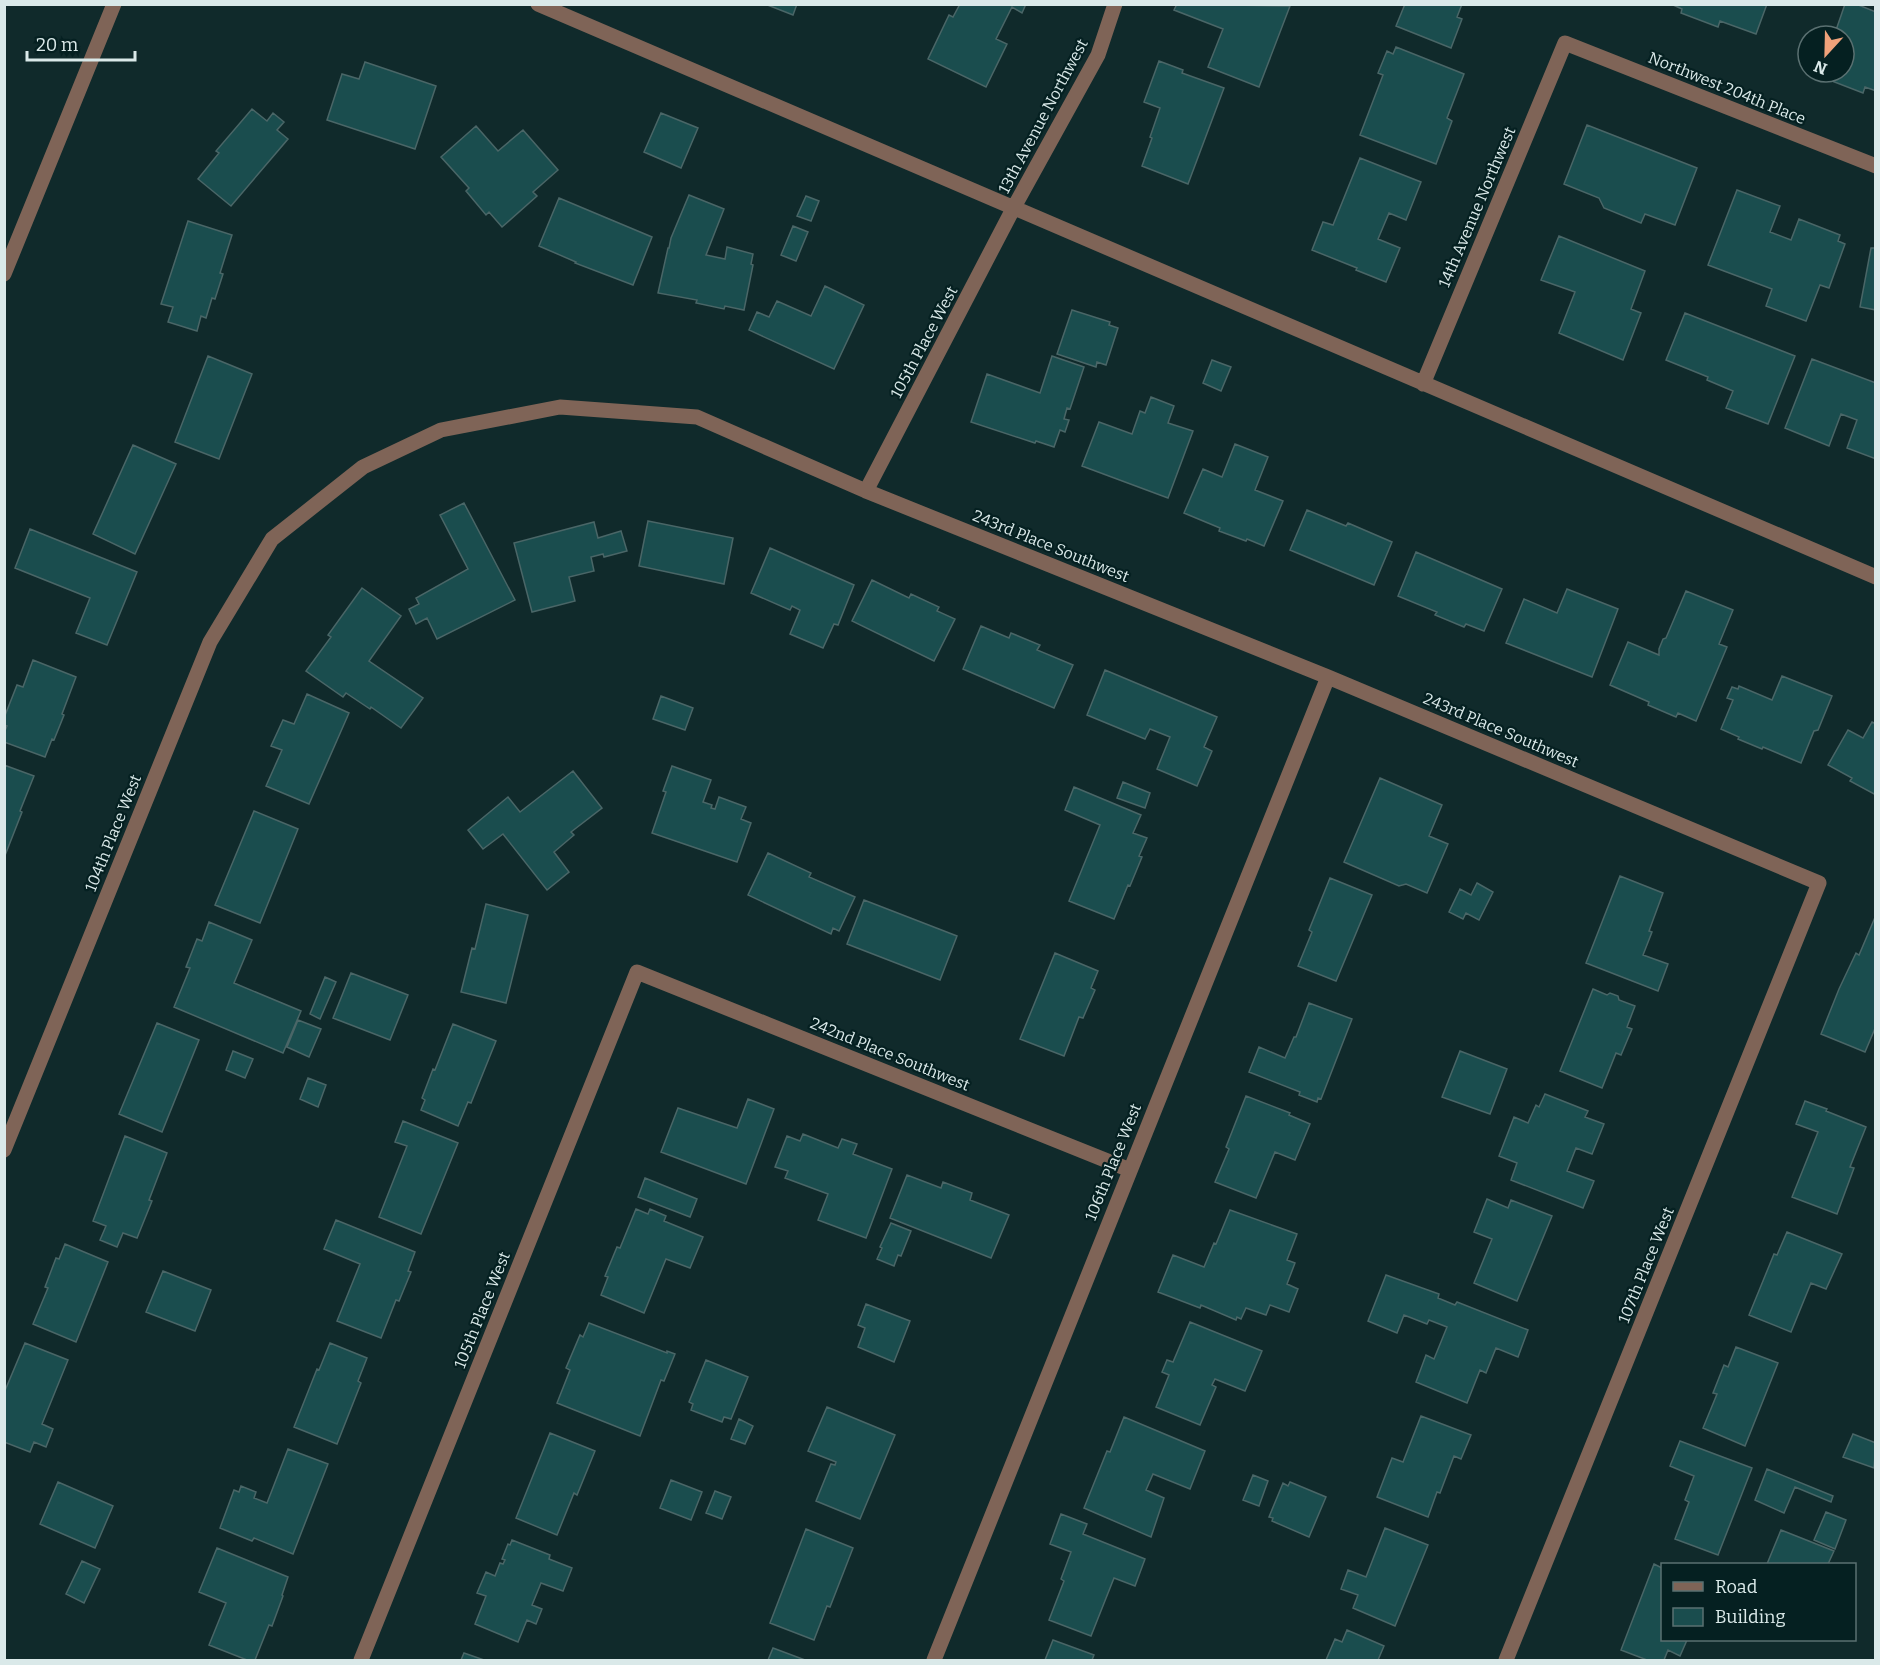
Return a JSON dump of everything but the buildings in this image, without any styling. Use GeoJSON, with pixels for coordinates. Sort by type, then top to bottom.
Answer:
{"type":"FeatureCollection","features":[{"type":"Feature","properties":{"kind":"street"},"geometry":{"type":"LineString","coordinates":[[4,274],[114,4]]}},
{"type":"Feature","properties":{"kind":"street"},"geometry":{"type":"LineString","coordinates":[[538,4],[562,9],[1014,209],[1875,577]]}},
{"type":"Feature","properties":{"kind":"street","name":"13th Avenue Northwest"},"geometry":{"type":"LineString","coordinates":[[1014,209],[1098,55],[1115,4]]}},
{"type":"Feature","properties":{"kind":"street","name":"Northwest 204th Place"},"geometry":{"type":"LineString","coordinates":[[1565,44],[1875,166]]}},
{"type":"Feature","properties":{"kind":"street","name":"14th Avenue Northwest"},"geometry":{"type":"LineString","coordinates":[[1423,384],[1565,44]]}},
{"type":"Feature","properties":{"kind":"street","name":"105th Place West"},"geometry":{"type":"LineString","coordinates":[[866,491],[1014,209]]}},
{"type":"Feature","properties":{"kind":"street","name":"243rd Place Southwest"},"geometry":{"type":"LineString","coordinates":[[272,539],[363,467],[441,430],[560,407],[698,417],[866,491],[1328,677],[1819,883]]}},
{"type":"Feature","properties":{"kind":"street","name":"104th Place West"},"geometry":{"type":"LineString","coordinates":[[4,1150],[210,642],[272,539]]}},
{"type":"Feature","properties":{"kind":"street","name":"106th Place West"},"geometry":{"type":"LineString","coordinates":[[934,1660],[1328,677]]}},
{"type":"Feature","properties":{"kind":"street","name":"107th Place West"},"geometry":{"type":"LineString","coordinates":[[1506,1660],[1819,883]]}},
{"type":"Feature","properties":{"kind":"street","name":"105th Place West"},"geometry":{"type":"LineString","coordinates":[[362,1660],[637,972]]}},
{"type":"Feature","properties":{"kind":"street","name":"242nd Place Southwest"},"geometry":{"type":"LineString","coordinates":[[637,972],[1130,1170]]}}]}
